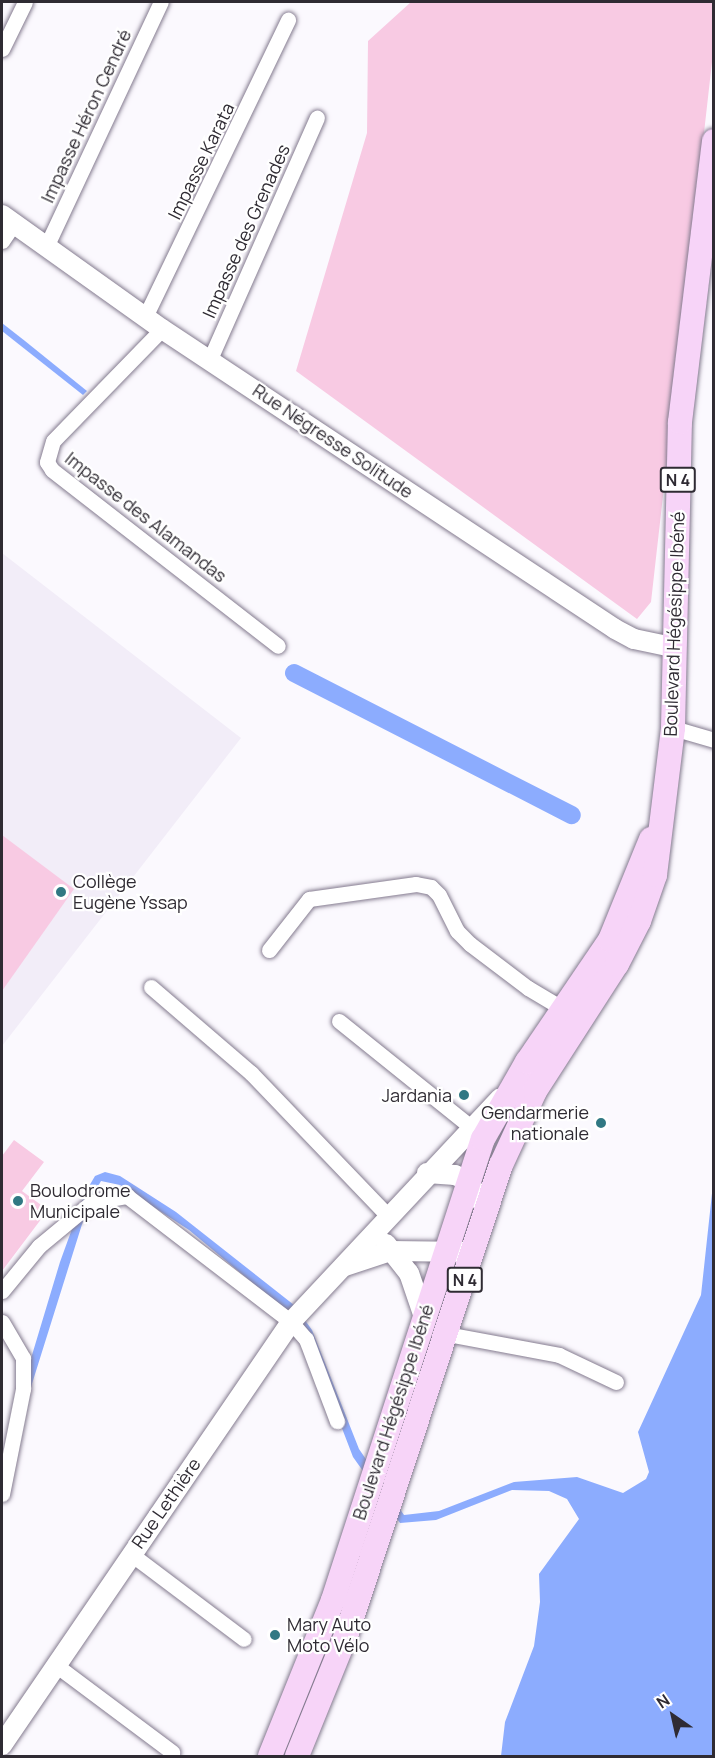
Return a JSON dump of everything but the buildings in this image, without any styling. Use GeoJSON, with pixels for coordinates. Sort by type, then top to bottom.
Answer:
{"type":"FeatureCollection","features":[{"type":"Feature","properties":{"kind":"main road","name":"Boulevard Hégésippe Ibéné"},"geometry":{"type":"LineString","coordinates":[[297,1756],[347,1633],[474,1252],[501,1164],[535,1091],[617,964],[639,921],[655,875],[673,728],[673,646],[680,422],[710,220],[714,141]]}},
{"type":"Feature","properties":{"kind":"main road","name":"Boulevard Hégésippe Ibéné"},"geometry":{"type":"LineString","coordinates":[[270,1756],[333,1600],[483,1139],[510,1089],[610,940],[660,820]]}},
{"type":"Feature","properties":{"kind":"street"},"geometry":{"type":"LineString","coordinates":[[2,49],[25,2]]}},
{"type":"Feature","properties":{"kind":"street","name":"Impasse Héron Cendré"},"geometry":{"type":"LineString","coordinates":[[46,247],[161,2]]}},
{"type":"Feature","properties":{"kind":"street","name":"Impasse Karata"},"geometry":{"type":"LineString","coordinates":[[145,317],[288,20]]}},
{"type":"Feature","properties":{"kind":"street","name":"Impasse des Grenades"},"geometry":{"type":"LineString","coordinates":[[210,359],[317,118]]}},
{"type":"Feature","properties":{"kind":"street"},"geometry":{"type":"LineString","coordinates":[[2,241],[8,219]]}},
{"type":"Feature","properties":{"kind":"street","name":"Rue Négresse Solitude"},"geometry":{"type":"LineString","coordinates":[[8,219],[162,329],[615,629],[634,639],[673,646]]}},
{"type":"Feature","properties":{"kind":"street","name":"Impasse des Alamandas"},"geometry":{"type":"LineString","coordinates":[[162,329],[59,435],[47,452],[47,462],[52,470],[278,646]]}},
{"type":"Feature","properties":{"kind":"street"},"geometry":{"type":"LineString","coordinates":[[673,728],[714,740]]}},
{"type":"Feature","properties":{"kind":"street"},"geometry":{"type":"LineString","coordinates":[[269,950],[309,899],[416,884],[431,887],[439,895],[457,931],[470,944],[528,988],[565,1010]]}},
{"type":"Feature","properties":{"kind":"street"},"geometry":{"type":"LineString","coordinates":[[151,987],[251,1073],[382,1220],[390,1251],[408,1273],[424,1317]]}},
{"type":"Feature","properties":{"kind":"street"},"geometry":{"type":"LineString","coordinates":[[339,1021],[472,1128]]}},
{"type":"Feature","properties":{"kind":"street","name":"Rue Lethière"},"geometry":{"type":"LineString","coordinates":[[2,1745],[291,1322],[382,1220],[510,1089]]}},
{"type":"Feature","properties":{"kind":"street"},"geometry":{"type":"LineString","coordinates":[[427,1173],[443,1172],[468,1181],[487,1210]]}},
{"type":"Feature","properties":{"kind":"street"},"geometry":{"type":"LineString","coordinates":[[2,1291],[39,1246],[93,1202],[127,1196],[291,1322],[306,1339],[337,1421]]}},
{"type":"Feature","properties":{"kind":"street","name":"Rue Lethière"},"geometry":{"type":"LineString","coordinates":[[340,1269],[366,1256],[390,1251],[474,1252]]}},
{"type":"Feature","properties":{"kind":"street"},"geometry":{"type":"LineString","coordinates":[[2,1322],[14,1339],[23,1368],[23,1389],[2,1494]]}},
{"type":"Feature","properties":{"kind":"street"},"geometry":{"type":"LineString","coordinates":[[447,1334],[558,1355],[616,1382]]}},
{"type":"Feature","properties":{"kind":"street"},"geometry":{"type":"LineString","coordinates":[[131,1554],[244,1639]]}},
{"type":"Feature","properties":{"kind":"street"},"geometry":{"type":"LineString","coordinates":[[57,1666],[172,1752]]}},
{"type":"Feature","properties":{"kind":"shaded area"},"geometry":{"type":"Polygon","coordinates":[[[411,2],[712,2],[712,62],[651,602],[637,619],[296,371],[367,133],[368,41],[411,2]]]}},
{"type":"Feature","properties":{"kind":"shaded area","name":"Collège Eugène Yssap"},"geometry":{"type":"Polygon","coordinates":[[[2,553],[241,738],[2,1046],[2,553]]]}},
{"type":"Feature","properties":{"kind":"shaded area"},"geometry":{"type":"Polygon","coordinates":[[[2,835],[74,889],[2,991],[2,835]]]}},
{"type":"Feature","properties":{"kind":"shaded area","name":"Boulodrome Municipale"},"geometry":{"type":"Polygon","coordinates":[[[14,1140],[44,1162],[22,1191],[48,1210],[2,1271],[2,1156],[14,1140]]]}},
{"type":"Feature","properties":{"kind":"water"},"geometry":{"type":"Polygon","coordinates":[[[2,323],[87,391],[83,395],[2,331],[2,323]]]}},
{"type":"Feature","properties":{"kind":"water"},"geometry":{"type":"Polygon","coordinates":[[[105,1172],[120,1176],[176,1212],[294,1305],[312,1330],[359,1449],[404,1515],[439,1511],[514,1482],[577,1477],[623,1493],[646,1479],[649,1472],[638,1432],[701,1295],[713,1184],[713,1756],[501,1756],[505,1722],[534,1646],[540,1602],[539,1574],[579,1519],[567,1499],[549,1491],[512,1490],[436,1520],[400,1523],[353,1457],[330,1397],[285,1310],[189,1230],[120,1185],[101,1181],[89,1202],[20,1422],[23,1385],[60,1262],[85,1193],[95,1176],[105,1172]]]}},
{"type":"Feature","properties":{"kind":"waterway"},"geometry":{"type":"LineString","coordinates":[[294,673],[572,815]]}},
{"type":"Feature","properties":{"kind":"place","name":"Collège Eugène Yssap"},"geometry":{"type":"Point","coordinates":[61,892]}},
{"type":"Feature","properties":{"kind":"place","name":"Jardania"},"geometry":{"type":"Point","coordinates":[464,1095]}},
{"type":"Feature","properties":{"kind":"place","name":"Gendarmerie nationale"},"geometry":{"type":"Point","coordinates":[601,1123]}},
{"type":"Feature","properties":{"kind":"place","name":"Boulodrome Municipale"},"geometry":{"type":"Point","coordinates":[18,1201]}},
{"type":"Feature","properties":{"kind":"place","name":"Mary Auto Moto Vélo"},"geometry":{"type":"Point","coordinates":[275,1635]}}]}
